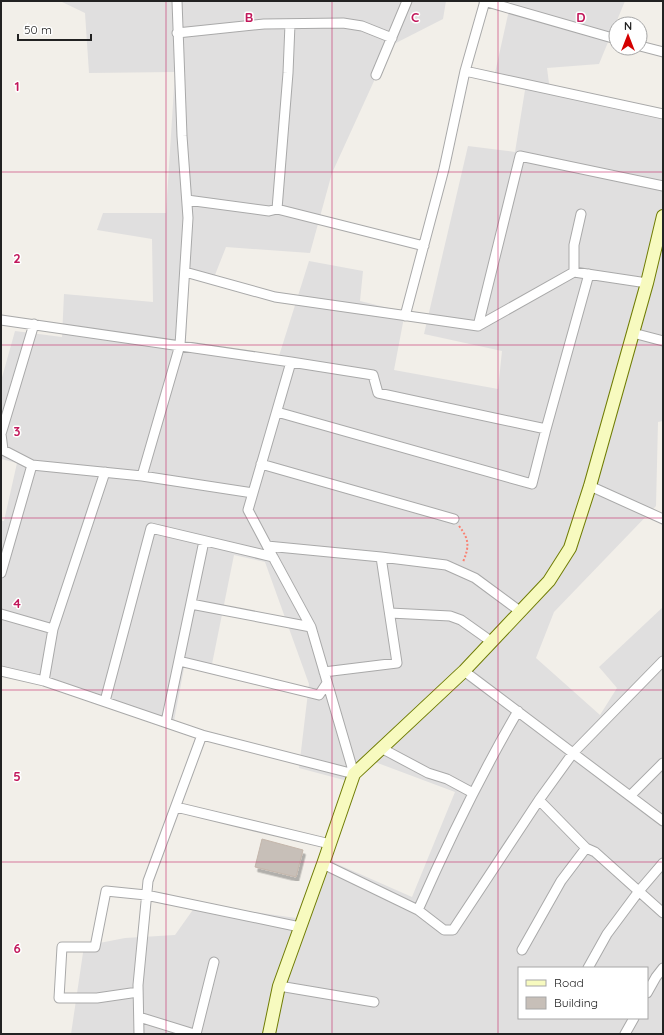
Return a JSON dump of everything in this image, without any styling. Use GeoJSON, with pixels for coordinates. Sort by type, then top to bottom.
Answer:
{"type":"FeatureCollection","features":[{"type":"Feature","properties":{"kind":"street"},"geometry":{"type":"LineString","coordinates":[[142,476],[180,345],[188,218],[182,136],[177,1]]}},
{"type":"Feature","properties":{"kind":"street"},"geometry":{"type":"LineString","coordinates":[[376,75],[406,1]]}},
{"type":"Feature","properties":{"kind":"street"},"geometry":{"type":"LineString","coordinates":[[405,316],[444,169],[465,71],[485,1],[608,37]]}},
{"type":"Feature","properties":{"kind":"street"},"geometry":{"type":"LineString","coordinates":[[177,33],[264,24],[343,23],[362,26],[392,38]]}},
{"type":"Feature","properties":{"kind":"street"},"geometry":{"type":"LineString","coordinates":[[277,209],[288,73],[290,24]]}},
{"type":"Feature","properties":{"kind":"street"},"geometry":{"type":"LineString","coordinates":[[648,48],[663,52]]}},
{"type":"Feature","properties":{"kind":"street"},"geometry":{"type":"LineString","coordinates":[[465,71],[663,114]]}},
{"type":"Feature","properties":{"kind":"street"},"geometry":{"type":"LineString","coordinates":[[478,326],[520,156],[663,186]]}},
{"type":"Feature","properties":{"kind":"street"},"geometry":{"type":"LineString","coordinates":[[187,200],[269,211],[277,209],[424,246]]}},
{"type":"Feature","properties":{"kind":"street"},"geometry":{"type":"LineString","coordinates":[[574,272],[574,245],[581,214]]}},
{"type":"Feature","properties":{"kind":"street"},"geometry":{"type":"LineString","coordinates":[[272,1034],[269,1034],[279,986],[354,774],[464,671],[521,612],[549,581],[570,548],[590,486],[633,333],[663,216]]}},
{"type":"Feature","properties":{"kind":"street"},"geometry":{"type":"LineString","coordinates":[[185,272],[275,297],[478,326],[574,272],[647,283]]}},
{"type":"Feature","properties":{"kind":"street"},"geometry":{"type":"LineString","coordinates":[[276,412],[532,484],[589,274]]}},
{"type":"Feature","properties":{"kind":"street"},"geometry":{"type":"LineString","coordinates":[[1,320],[180,345],[373,375],[378,393],[546,429]]}},
{"type":"Feature","properties":{"kind":"street"},"geometry":{"type":"LineString","coordinates":[[34,324],[1,434],[3,450],[32,465],[142,476],[253,493]]}},
{"type":"Feature","properties":{"kind":"street"},"geometry":{"type":"LineString","coordinates":[[633,333],[663,341]]}},
{"type":"Feature","properties":{"kind":"street"},"geometry":{"type":"LineString","coordinates":[[291,362],[248,510],[311,628],[354,774]]}},
{"type":"Feature","properties":{"kind":"street"},"geometry":{"type":"LineString","coordinates":[[261,464],[454,519]]}},
{"type":"Feature","properties":{"kind":"street"},"geometry":{"type":"LineString","coordinates":[[1,573],[32,465]]}},
{"type":"Feature","properties":{"kind":"street"},"geometry":{"type":"LineString","coordinates":[[44,681],[53,629],[105,472]]}},
{"type":"Feature","properties":{"kind":"street"},"geometry":{"type":"LineString","coordinates":[[590,486],[663,519]]}},
{"type":"Feature","properties":{"kind":"street"},"geometry":{"type":"LineString","coordinates":[[105,702],[151,528],[273,557]]}},
{"type":"Feature","properties":{"kind":"street"},"geometry":{"type":"LineString","coordinates":[[166,722],[204,541]]}},
{"type":"Feature","properties":{"kind":"street"},"geometry":{"type":"LineString","coordinates":[[267,546],[446,565],[475,578],[521,612]]}},
{"type":"Feature","properties":{"kind":"street"},"geometry":{"type":"LineString","coordinates":[[324,672],[397,663],[381,557]]}},
{"type":"Feature","properties":{"kind":"street"},"geometry":{"type":"LineString","coordinates":[[191,604],[311,628]]}},
{"type":"Feature","properties":{"kind":"street"},"geometry":{"type":"LineString","coordinates":[[390,613],[450,616],[461,620],[492,642]]}},
{"type":"Feature","properties":{"kind":"street"},"geometry":{"type":"LineString","coordinates":[[1,614],[53,629]]}},
{"type":"Feature","properties":{"kind":"street"},"geometry":{"type":"LineString","coordinates":[[179,661],[319,695],[327,683]]}},
{"type":"Feature","properties":{"kind":"street"},"geometry":{"type":"LineString","coordinates":[[323,864],[418,910],[444,930],[453,930],[539,800],[573,753],[663,661]]}},
{"type":"Feature","properties":{"kind":"street"},"geometry":{"type":"LineString","coordinates":[[1,671],[44,681],[202,735],[354,774]]}},
{"type":"Feature","properties":{"kind":"street"},"geometry":{"type":"LineString","coordinates":[[464,671],[663,821]]}},
{"type":"Feature","properties":{"kind":"street"},"geometry":{"type":"LineString","coordinates":[[418,910],[473,793],[494,752],[518,711]]}},
{"type":"Feature","properties":{"kind":"street"},"geometry":{"type":"LineString","coordinates":[[139,1034],[138,992],[148,881],[202,735]]}},
{"type":"Feature","properties":{"kind":"street"},"geometry":{"type":"LineString","coordinates":[[381,748],[428,773],[446,779],[473,793]]}},
{"type":"Feature","properties":{"kind":"street"},"geometry":{"type":"LineString","coordinates":[[630,796],[663,763]]}},
{"type":"Feature","properties":{"kind":"street"},"geometry":{"type":"LineString","coordinates":[[539,800],[586,848],[595,852],[663,913]]}},
{"type":"Feature","properties":{"kind":"street"},"geometry":{"type":"LineString","coordinates":[[176,807],[330,844]]}},
{"type":"Feature","properties":{"kind":"street"},"geometry":{"type":"LineString","coordinates":[[522,950],[561,881],[586,848]]}},
{"type":"Feature","properties":{"kind":"street"},"geometry":{"type":"LineString","coordinates":[[589,967],[607,934],[639,891],[663,863]]}},
{"type":"Feature","properties":{"kind":"street"},"geometry":{"type":"LineString","coordinates":[[138,992],[97,998],[59,998],[62,947],[95,947],[106,891],[146,896],[300,927]]}},
{"type":"Feature","properties":{"kind":"street"},"geometry":{"type":"LineString","coordinates":[[138,1018],[195,1034],[214,962]]}},
{"type":"Feature","properties":{"kind":"street"},"geometry":{"type":"LineString","coordinates":[[648,993],[659,980],[663,968]]}},
{"type":"Feature","properties":{"kind":"street"},"geometry":{"type":"LineString","coordinates":[[279,986],[374,1002]]}},
{"type":"Feature","properties":{"kind":"street"},"geometry":{"type":"LineString","coordinates":[[625,1034],[633,1019]]}},
{"type":"Feature","properties":{"kind":"path"},"geometry":{"type":"LineString","coordinates":[[454,519],[466,535],[468,548],[459,571]]}},
{"type":"Feature","properties":{"kind":"shaded area"},"geometry":{"type":"Polygon","coordinates":[[[60,1],[446,1],[443,19],[390,46],[332,173],[310,253],[226,247],[213,280],[189,278],[186,341],[278,359],[309,261],[363,271],[360,301],[405,312],[394,370],[498,389],[502,351],[424,334],[468,146],[515,152],[525,90],[493,82],[511,1],[625,1],[619,16],[608,16],[608,42],[599,64],[547,68],[550,91],[663,113],[663,421],[658,422],[656,506],[554,612],[536,658],[600,715],[617,688],[599,667],[663,607],[663,1034],[71,1034],[84,946],[125,938],[175,935],[197,904],[296,918],[319,856],[412,897],[455,792],[367,759],[344,780],[299,768],[309,684],[265,562],[234,555],[212,664],[185,663],[174,721],[1,675],[1,521],[4,521],[17,463],[1,459],[1,381],[15,331],[62,337],[64,294],[153,302],[152,239],[97,230],[103,213],[166,213],[175,72],[89,73],[85,13],[60,1]]]}},
{"type":"Feature","properties":{"kind":"building"},"geometry":{"type":"Polygon","coordinates":[[[262,839],[303,850],[296,877],[255,867],[262,839]]]}}]}
